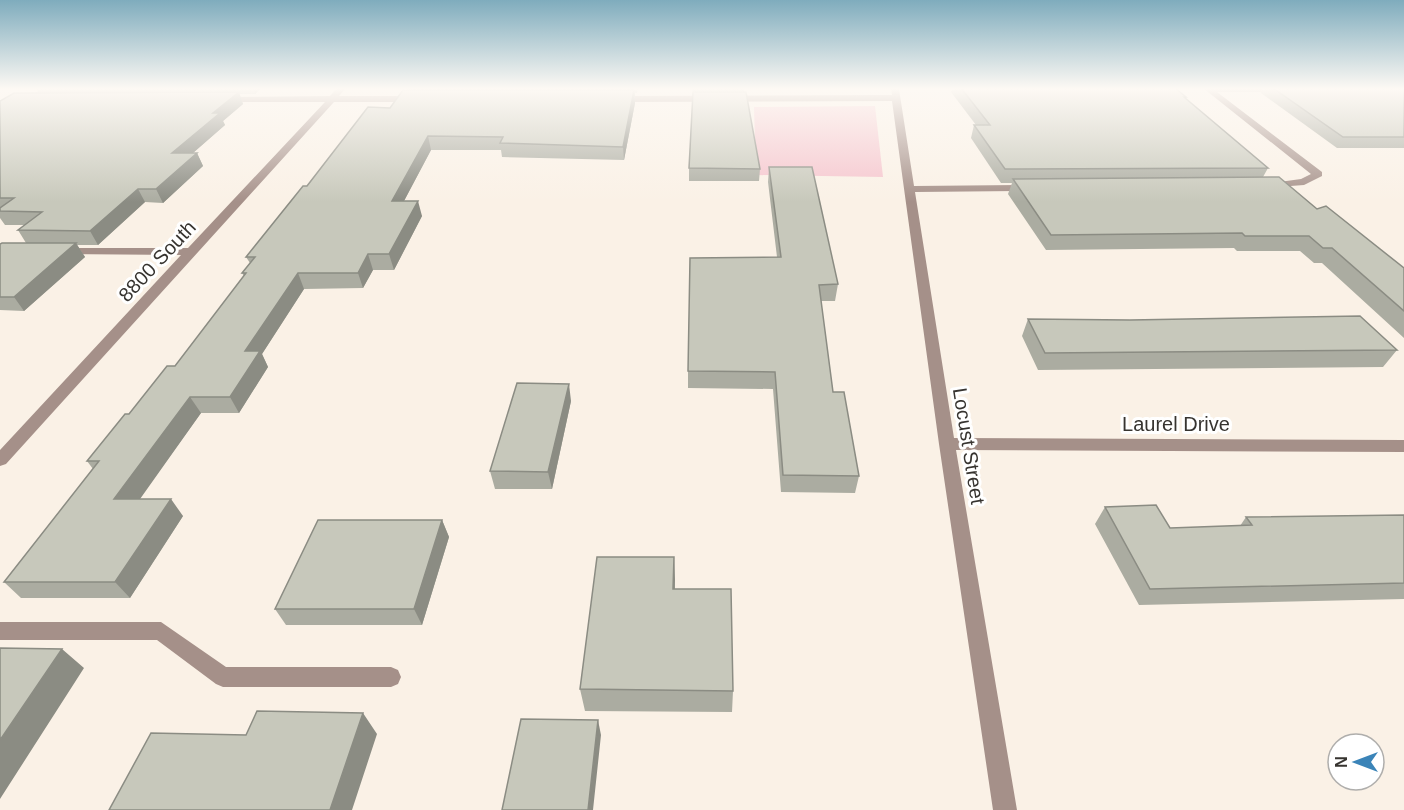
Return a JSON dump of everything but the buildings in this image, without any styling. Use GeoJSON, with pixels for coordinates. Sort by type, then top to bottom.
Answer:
{"type":"FeatureCollection","features":[{"type":"Feature","properties":{"kind":"street","name":"8800 South"},"geometry":{"type":"LineString","coordinates":[[0,460],[307,126]]}},
{"type":"Feature","properties":{"kind":"street","name":"Locust Street"},"geometry":{"type":"LineString","coordinates":[[901,126],[947,444],[1005,810]]}},
{"type":"Feature","properties":{"kind":"street"},"geometry":{"type":"LineString","coordinates":[[1255,126],[1318,174],[1305,182],[1260,187]]}},
{"type":"Feature","properties":{"kind":"street"},"geometry":{"type":"LineString","coordinates":[[911,189],[1040,188]]}},
{"type":"Feature","properties":{"kind":"street"},"geometry":{"type":"LineString","coordinates":[[47,250],[192,252]]}},
{"type":"Feature","properties":{"kind":"street","name":"Laurel Drive"},"geometry":{"type":"LineString","coordinates":[[947,444],[1404,446]]}},
{"type":"Feature","properties":{"kind":"street"},"geometry":{"type":"LineString","coordinates":[[0,631],[160,631],[223,677],[391,677]]}},
{"type":"Feature","properties":{"kind":"shaded area"},"geometry":{"type":"Polygon","coordinates":[[[755,126],[877,126],[883,177],[756,175],[755,126]]]}}]}
